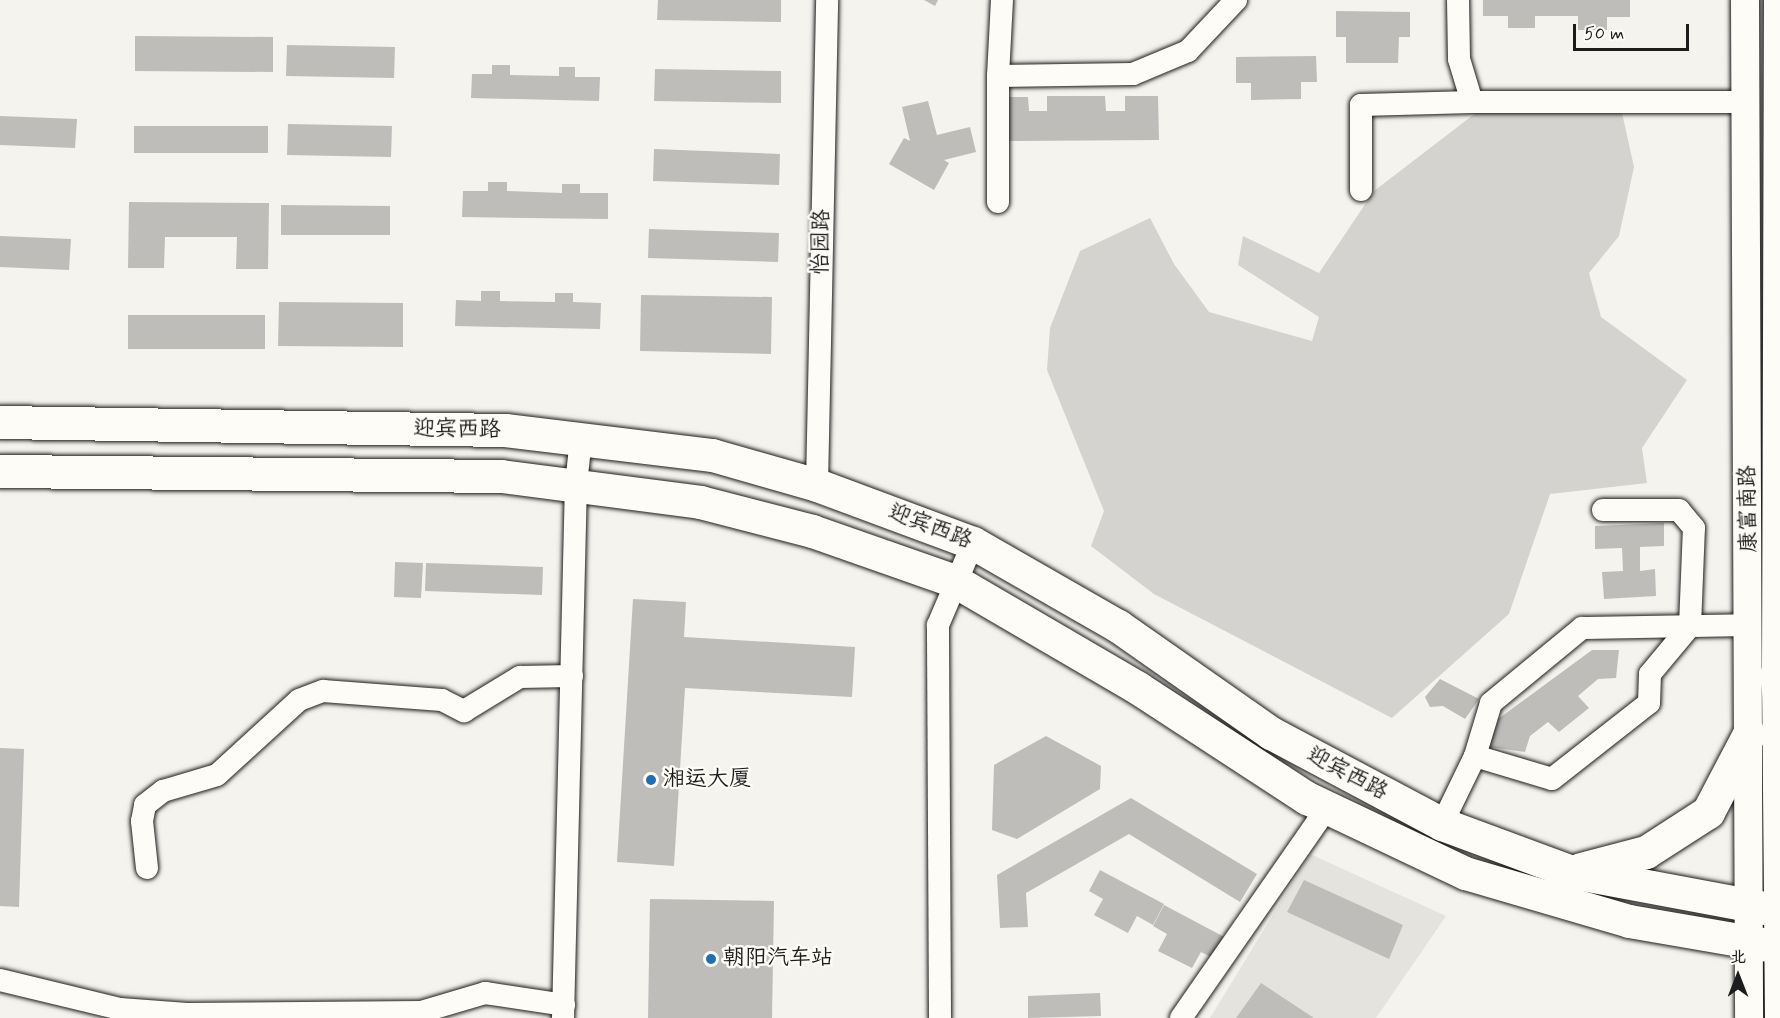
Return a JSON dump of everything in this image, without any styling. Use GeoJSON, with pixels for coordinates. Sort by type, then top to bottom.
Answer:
{"type":"FeatureCollection","features":[{"type":"Feature","properties":{"kind":"highway","name":"迎宾西路"},"geometry":{"type":"LineString","coordinates":[[0,422],[505,430],[712,455],[817,485],[973,543],[1118,626],[1271,733],[1442,825],[1572,872],[1769,909]]}},
{"type":"Feature","properties":{"kind":"highway","name":"迎宾西路"},"geometry":{"type":"LineString","coordinates":[[0,471],[501,476],[576,484],[723,508],[812,531],[955,581],[1138,688],[1327,808],[1465,873],[1629,921],[1768,945]]}},
{"type":"Feature","properties":{"kind":"highway"},"geometry":{"type":"LineString","coordinates":[[1572,872],[1646,852],[1708,812],[1749,734]]}},
{"type":"Feature","properties":{"kind":"main road","name":"康富南路"},"geometry":{"type":"LineString","coordinates":[[1745,0],[1749,734],[1769,909]]}},
{"type":"Feature","properties":{"kind":"main road","name":"康富南路"},"geometry":{"type":"LineString","coordinates":[[1778,0],[1778,690],[1768,945],[1779,1018]]}},
{"type":"Feature","properties":{"kind":"main road","name":"康富南路"},"geometry":{"type":"LineString","coordinates":[[1749,1018],[1768,945]]}},
{"type":"Feature","properties":{"kind":"street","name":"怡园路"},"geometry":{"type":"LineString","coordinates":[[817,485],[826,0]]}},
{"type":"Feature","properties":{"kind":"street"},"geometry":{"type":"LineString","coordinates":[[998,202],[998,76],[1002,0]]}},
{"type":"Feature","properties":{"kind":"street"},"geometry":{"type":"LineString","coordinates":[[998,76],[1133,74],[1188,51],[1236,0]]}},
{"type":"Feature","properties":{"kind":"street"},"geometry":{"type":"LineString","coordinates":[[1458,0],[1459,59],[1472,102]]}},
{"type":"Feature","properties":{"kind":"street"},"geometry":{"type":"LineString","coordinates":[[1361,190],[1361,105],[1472,102],[1744,102]]}},
{"type":"Feature","properties":{"kind":"street"},"geometry":{"type":"LineString","coordinates":[[0,980],[120,1009],[188,1014],[422,1012],[485,993],[563,1012],[576,484],[581,439]]}},
{"type":"Feature","properties":{"kind":"street"},"geometry":{"type":"LineString","coordinates":[[1475,756],[1552,779],[1649,703],[1650,674],[1690,626],[1694,528],[1679,510],[1603,510]]}},
{"type":"Feature","properties":{"kind":"street"},"geometry":{"type":"LineString","coordinates":[[940,1018],[938,625],[973,543]]}},
{"type":"Feature","properties":{"kind":"street"},"geometry":{"type":"LineString","coordinates":[[1442,825],[1475,756],[1491,704],[1582,628],[1750,625]]}},
{"type":"Feature","properties":{"kind":"street"},"geometry":{"type":"LineString","coordinates":[[147,868],[142,821],[145,805],[163,790],[217,776],[299,700],[323,691],[442,700],[464,711],[520,677],[572,676]]}},
{"type":"Feature","properties":{"kind":"street"},"geometry":{"type":"LineString","coordinates":[[1181,1018],[1327,808]]}},
{"type":"Feature","properties":{"kind":"shaded area"},"geometry":{"type":"Polygon","coordinates":[[[1481,109],[1622,113],[1634,167],[1619,236],[1589,273],[1601,317],[1687,380],[1642,448],[1647,483],[1550,494],[1509,614],[1392,718],[1154,594],[1091,546],[1104,511],[1047,370],[1050,328],[1080,251],[1150,218],[1174,264],[1209,312],[1312,341],[1319,317],[1238,265],[1243,236],[1319,273],[1374,191],[1481,109]]]}},
{"type":"Feature","properties":{"kind":"shaded area"},"geometry":{"type":"Polygon","coordinates":[[[1310,854],[1446,916],[1376,1018],[1210,1018],[1310,854]]]}},
{"type":"Feature","properties":{"kind":"building"},"geometry":{"type":"Polygon","coordinates":[[[658,0],[781,0],[781,22],[657,20],[658,0]]]}},
{"type":"Feature","properties":{"kind":"building"},"geometry":{"type":"Polygon","coordinates":[[[924,0],[938,0],[935,6],[924,0]]]}},
{"type":"Feature","properties":{"kind":"building"},"geometry":{"type":"Polygon","coordinates":[[[1483,0],[1630,0],[1630,17],[1607,17],[1607,30],[1578,30],[1578,16],[1535,16],[1535,28],[1508,28],[1508,16],[1483,16],[1483,0]]]}},
{"type":"Feature","properties":{"kind":"building"},"geometry":{"type":"Polygon","coordinates":[[[1336,11],[1410,12],[1410,37],[1399,37],[1398,63],[1346,63],[1346,37],[1336,37],[1336,11]]]}},
{"type":"Feature","properties":{"kind":"building"},"geometry":{"type":"Polygon","coordinates":[[[135,36],[273,37],[273,72],[135,71],[135,36]]]}},
{"type":"Feature","properties":{"kind":"building"},"geometry":{"type":"Polygon","coordinates":[[[287,45],[395,47],[394,78],[286,76],[287,45]]]}},
{"type":"Feature","properties":{"kind":"building"},"geometry":{"type":"Polygon","coordinates":[[[1316,56],[1317,82],[1301,82],[1301,99],[1251,100],[1251,83],[1236,83],[1236,57],[1316,56]]]}},
{"type":"Feature","properties":{"kind":"building"},"geometry":{"type":"Polygon","coordinates":[[[492,65],[510,65],[510,75],[559,76],[559,67],[575,67],[575,77],[600,77],[599,101],[471,98],[472,74],[492,74],[492,65]]]}},
{"type":"Feature","properties":{"kind":"building"},"geometry":{"type":"Polygon","coordinates":[[[655,69],[781,71],[781,103],[654,101],[655,69]]]}},
{"type":"Feature","properties":{"kind":"building"},"geometry":{"type":"Polygon","coordinates":[[[1047,96],[1105,96],[1106,111],[1125,111],[1125,96],[1158,96],[1159,140],[1001,141],[1001,97],[1028,97],[1029,111],[1047,111],[1047,96]]]}},
{"type":"Feature","properties":{"kind":"building"},"geometry":{"type":"Polygon","coordinates":[[[928,101],[937,135],[970,127],[976,152],[944,160],[949,163],[934,190],[889,164],[904,138],[910,141],[902,107],[928,101]]]}},
{"type":"Feature","properties":{"kind":"building"},"geometry":{"type":"Polygon","coordinates":[[[0,116],[77,119],[75,148],[0,145],[0,116]]]}},
{"type":"Feature","properties":{"kind":"building"},"geometry":{"type":"Polygon","coordinates":[[[288,124],[392,126],[391,157],[287,155],[288,124]]]}},
{"type":"Feature","properties":{"kind":"building"},"geometry":{"type":"Polygon","coordinates":[[[134,126],[268,126],[268,153],[134,153],[134,126]]]}},
{"type":"Feature","properties":{"kind":"building"},"geometry":{"type":"Polygon","coordinates":[[[654,149],[780,154],[779,185],[653,181],[654,149]]]}},
{"type":"Feature","properties":{"kind":"building"},"geometry":{"type":"Polygon","coordinates":[[[488,182],[507,182],[507,191],[562,193],[562,184],[580,184],[580,193],[608,193],[608,219],[462,217],[463,191],[488,191],[488,182]]]}},
{"type":"Feature","properties":{"kind":"building"},"geometry":{"type":"Polygon","coordinates":[[[129,202],[269,203],[268,269],[236,269],[237,237],[165,237],[164,268],[128,268],[129,202]]]}},
{"type":"Feature","properties":{"kind":"building"},"geometry":{"type":"Polygon","coordinates":[[[281,205],[390,206],[390,235],[281,235],[281,205]]]}},
{"type":"Feature","properties":{"kind":"building"},"geometry":{"type":"Polygon","coordinates":[[[649,229],[779,233],[778,262],[648,258],[649,229]]]}},
{"type":"Feature","properties":{"kind":"building"},"geometry":{"type":"Polygon","coordinates":[[[0,236],[71,239],[69,270],[0,267],[0,236]]]}},
{"type":"Feature","properties":{"kind":"building"},"geometry":{"type":"Polygon","coordinates":[[[481,291],[500,291],[500,301],[555,302],[555,293],[573,293],[573,302],[601,303],[600,329],[455,326],[456,300],[481,301],[481,291]]]}},
{"type":"Feature","properties":{"kind":"building"},"geometry":{"type":"Polygon","coordinates":[[[641,295],[772,297],[771,354],[640,351],[641,295]]]}},
{"type":"Feature","properties":{"kind":"building"},"geometry":{"type":"Polygon","coordinates":[[[279,302],[403,303],[403,347],[278,346],[279,302]]]}},
{"type":"Feature","properties":{"kind":"building"},"geometry":{"type":"Polygon","coordinates":[[[128,315],[265,315],[265,349],[128,349],[128,315]]]}},
{"type":"Feature","properties":{"kind":"building"},"geometry":{"type":"Polygon","coordinates":[[[1664,523],[1664,546],[1640,547],[1640,571],[1655,569],[1656,596],[1604,599],[1602,572],[1623,571],[1622,548],[1595,549],[1595,526],[1664,523]]]}},
{"type":"Feature","properties":{"kind":"building"},"geometry":{"type":"Polygon","coordinates":[[[395,562],[423,563],[421,598],[394,597],[395,562]]]}},
{"type":"Feature","properties":{"kind":"building"},"geometry":{"type":"Polygon","coordinates":[[[426,563],[543,567],[542,595],[425,591],[426,563]]]}},
{"type":"Feature","properties":{"kind":"building","name":"湘运大厦"},"geometry":{"type":"Polygon","coordinates":[[[633,599],[686,602],[684,637],[855,647],[852,697],[685,688],[674,866],[617,862],[633,599]]]}},
{"type":"Feature","properties":{"kind":"building"},"geometry":{"type":"Polygon","coordinates":[[[1592,650],[1619,650],[1616,678],[1598,679],[1578,696],[1589,708],[1559,732],[1548,722],[1530,736],[1525,752],[1489,747],[1498,719],[1592,650]]]}},
{"type":"Feature","properties":{"kind":"building"},"geometry":{"type":"Polygon","coordinates":[[[1440,679],[1479,699],[1465,719],[1443,706],[1430,707],[1425,697],[1440,679]]]}},
{"type":"Feature","properties":{"kind":"building"},"geometry":{"type":"Polygon","coordinates":[[[1046,736],[1101,766],[1100,789],[1017,839],[992,830],[994,765],[1046,736]]]}},
{"type":"Feature","properties":{"kind":"building"},"geometry":{"type":"Polygon","coordinates":[[[0,748],[24,749],[19,907],[0,906],[0,748]]]}},
{"type":"Feature","properties":{"kind":"building"},"geometry":{"type":"Polygon","coordinates":[[[1131,798],[1257,874],[1240,902],[1129,834],[1026,893],[1028,927],[1000,928],[997,875],[1131,798]]]}},
{"type":"Feature","properties":{"kind":"building"},"geometry":{"type":"Polygon","coordinates":[[[1100,870],[1164,904],[1153,925],[1137,916],[1128,933],[1094,915],[1103,899],[1089,891],[1100,870]]]}},
{"type":"Feature","properties":{"kind":"building"},"geometry":{"type":"Polygon","coordinates":[[[1304,880],[1403,925],[1389,959],[1287,912],[1304,880]]]}},
{"type":"Feature","properties":{"kind":"building","name":"朝阳汽车站"},"geometry":{"type":"Polygon","coordinates":[[[650,899],[774,901],[772,1018],[648,1018],[650,899]]]}},
{"type":"Feature","properties":{"kind":"building"},"geometry":{"type":"Polygon","coordinates":[[[1164,905],[1228,939],[1217,960],[1201,952],[1192,968],[1158,951],[1167,934],[1153,926],[1164,905]]]}},
{"type":"Feature","properties":{"kind":"building"},"geometry":{"type":"Polygon","coordinates":[[[1261,983],[1314,1018],[1236,1018],[1261,983]]]}},
{"type":"Feature","properties":{"kind":"building"},"geometry":{"type":"Polygon","coordinates":[[[1100,993],[1101,1016],[1028,1018],[1028,996],[1100,993]]]}},
{"type":"Feature","properties":{"kind":"place","name":"湘运大厦"},"geometry":{"type":"Point","coordinates":[651,780]}},
{"type":"Feature","properties":{"kind":"place","name":"朝阳汽车站"},"geometry":{"type":"Point","coordinates":[711,959]}}]}
